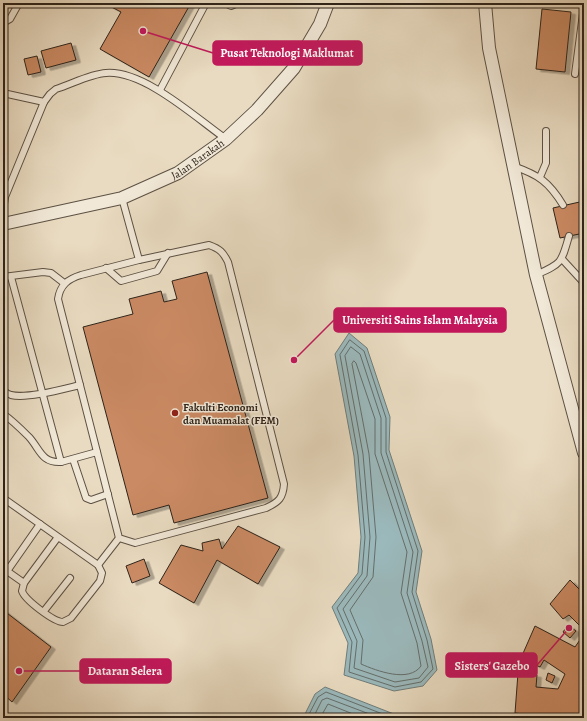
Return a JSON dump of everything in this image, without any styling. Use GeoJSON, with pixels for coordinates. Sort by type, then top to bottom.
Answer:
{"type":"FeatureCollection","features":[{"type":"Feature","properties":{"kind":"street","name":"Jalan Barakah"},"geometry":{"type":"LineString","coordinates":[[3,224],[122,198],[178,173],[226,140],[257,110],[294,68],[320,24],[328,3]]}},
{"type":"Feature","properties":{"kind":"street"},"geometry":{"type":"LineString","coordinates":[[485,3],[489,48],[536,275],[584,453]]}},
{"type":"Feature","properties":{"kind":"lane"},"geometry":{"type":"LineString","coordinates":[[3,23],[10,19],[19,3]]}},
{"type":"Feature","properties":{"kind":"lane"},"geometry":{"type":"LineString","coordinates":[[160,90],[206,3]]}},
{"type":"Feature","properties":{"kind":"lane"},"geometry":{"type":"LineString","coordinates":[[225,3],[231,6],[238,3]]}},
{"type":"Feature","properties":{"kind":"lane"},"geometry":{"type":"LineString","coordinates":[[575,74],[584,6]]}},
{"type":"Feature","properties":{"kind":"lane"},"geometry":{"type":"LineString","coordinates":[[3,211],[5,197],[44,102],[56,89],[106,73],[121,73],[160,90],[226,140]]}},
{"type":"Feature","properties":{"kind":"lane"},"geometry":{"type":"LineString","coordinates":[[3,93],[44,102]]}},
{"type":"Feature","properties":{"kind":"lane"},"geometry":{"type":"LineString","coordinates":[[540,177],[546,166],[546,131]]}},
{"type":"Feature","properties":{"kind":"lane"},"geometry":{"type":"LineString","coordinates":[[514,166],[540,177],[555,192],[563,205]]}},
{"type":"Feature","properties":{"kind":"lane"},"geometry":{"type":"LineString","coordinates":[[122,198],[139,260]]}},
{"type":"Feature","properties":{"kind":"lane"},"geometry":{"type":"LineString","coordinates":[[536,275],[556,266],[562,259],[569,236]]}},
{"type":"Feature","properties":{"kind":"lane"},"geometry":{"type":"LineString","coordinates":[[98,566],[118,538],[58,299],[59,292],[64,283],[72,278],[168,253],[209,245],[218,248],[225,255],[228,262],[284,484],[284,494],[274,505],[259,510],[135,543],[118,538]]}},
{"type":"Feature","properties":{"kind":"lane"},"geometry":{"type":"LineString","coordinates":[[106,268],[121,281],[157,271],[168,253]]}},
{"type":"Feature","properties":{"kind":"lane"},"geometry":{"type":"LineString","coordinates":[[562,259],[584,283]]}},
{"type":"Feature","properties":{"kind":"lane"},"geometry":{"type":"LineString","coordinates":[[3,278],[44,272],[51,273],[64,283]]}},
{"type":"Feature","properties":{"kind":"lane"},"geometry":{"type":"LineString","coordinates":[[11,277],[44,393],[61,462]]}},
{"type":"Feature","properties":{"kind":"lane"},"geometry":{"type":"LineString","coordinates":[[3,390],[10,395],[17,396],[44,393],[80,385]]}},
{"type":"Feature","properties":{"kind":"lane"},"geometry":{"type":"LineString","coordinates":[[3,414],[30,438],[42,456],[49,460],[61,462],[97,452]]}},
{"type":"Feature","properties":{"kind":"lane"},"geometry":{"type":"LineString","coordinates":[[73,459],[86,498],[92,500],[108,494]]}},
{"type":"Feature","properties":{"kind":"lane"},"geometry":{"type":"LineString","coordinates":[[3,498],[40,524],[58,537],[98,566],[102,573],[102,577],[67,621],[59,622],[44,612],[24,595],[22,586],[58,537]]}},
{"type":"Feature","properties":{"kind":"lane"},"geometry":{"type":"LineString","coordinates":[[3,577],[40,524]]}},
{"type":"Feature","properties":{"kind":"lane"},"geometry":{"type":"LineString","coordinates":[[7,571],[24,583]]}},
{"type":"Feature","properties":{"kind":"lane"},"geometry":{"type":"LineString","coordinates":[[44,612],[70,578]]}},
{"type":"Feature","properties":{"kind":"water"},"geometry":{"type":"Polygon","coordinates":[[[349,333],[367,348],[390,417],[389,450],[422,551],[416,592],[431,639],[437,670],[423,686],[394,691],[344,675],[348,643],[332,607],[358,573],[361,537],[354,456],[335,354],[349,333]]]}},
{"type":"Feature","properties":{"kind":"water"},"geometry":{"type":"Polygon","coordinates":[[[325,687],[404,718],[303,718],[315,694],[325,687]]]}},
{"type":"Feature","properties":{"kind":"building"},"geometry":{"type":"Polygon","coordinates":[[[104,3],[191,3],[149,77],[100,49],[121,12],[104,3]]]}},
{"type":"Feature","properties":{"kind":"building"},"geometry":{"type":"Polygon","coordinates":[[[542,9],[571,12],[565,72],[536,69],[542,9]]]}},
{"type":"Feature","properties":{"kind":"building"},"geometry":{"type":"Polygon","coordinates":[[[71,43],[76,60],[46,68],[41,51],[71,43]]]}},
{"type":"Feature","properties":{"kind":"building"},"geometry":{"type":"Polygon","coordinates":[[[37,56],[41,72],[28,75],[24,59],[37,56]]]}},
{"type":"Feature","properties":{"kind":"building"},"geometry":{"type":"Polygon","coordinates":[[[584,201],[584,233],[560,238],[553,208],[584,201]]]}},
{"type":"Feature","properties":{"kind":"building","name":"Fakulti Economi dan Muamalat (FEM)"},"geometry":{"type":"Polygon","coordinates":[[[207,272],[268,498],[174,523],[169,505],[133,515],[83,327],[133,314],[129,299],[161,291],[164,302],[177,299],[172,281],[207,272]]]}},
{"type":"Feature","properties":{"kind":"building"},"geometry":{"type":"Polygon","coordinates":[[[238,526],[280,547],[258,584],[217,560],[194,603],[159,583],[181,545],[203,551],[202,543],[219,539],[222,549],[238,526]]]}},
{"type":"Feature","properties":{"kind":"building"},"geometry":{"type":"Polygon","coordinates":[[[144,559],[150,576],[132,583],[126,566],[144,559]]]}},
{"type":"Feature","properties":{"kind":"building"},"geometry":{"type":"Polygon","coordinates":[[[570,580],[584,594],[584,630],[569,615],[563,619],[550,604],[570,580]]]}},
{"type":"Feature","properties":{"kind":"building"},"geometry":{"type":"Polygon","coordinates":[[[3,610],[51,647],[12,702],[3,694],[3,610]]]}},
{"type":"Feature","properties":{"kind":"building"},"geometry":{"type":"Polygon","coordinates":[[[568,625],[576,631],[570,638],[563,632],[568,625]]]}},
{"type":"Feature","properties":{"kind":"building"},"geometry":{"type":"Polygon","coordinates":[[[535,626],[575,647],[584,634],[583,718],[557,718],[515,713],[518,673],[537,675],[536,687],[558,689],[565,674],[544,660],[540,667],[521,658],[535,626]]]}},
{"type":"Feature","properties":{"kind":"building"},"geometry":{"type":"Polygon","coordinates":[[[548,673],[555,676],[552,683],[546,680],[548,673]]]}},
{"type":"Feature","properties":{"kind":"place","name":"Pusat Teknologi Maklumat"},"geometry":{"type":"Point","coordinates":[143,31]}},
{"type":"Feature","properties":{"kind":"place","name":"Universiti Sains Islam Malaysia"},"geometry":{"type":"Point","coordinates":[294,360]}},
{"type":"Feature","properties":{"kind":"place","name":"Fakulti Economi dan Muamalat (FEM)"},"geometry":{"type":"Point","coordinates":[175,413]}},
{"type":"Feature","properties":{"kind":"place","name":"Sisters' Gazebo"},"geometry":{"type":"Point","coordinates":[569,628]}},
{"type":"Feature","properties":{"kind":"place","name":"Dataran Selera"},"geometry":{"type":"Point","coordinates":[19,671]}}]}
